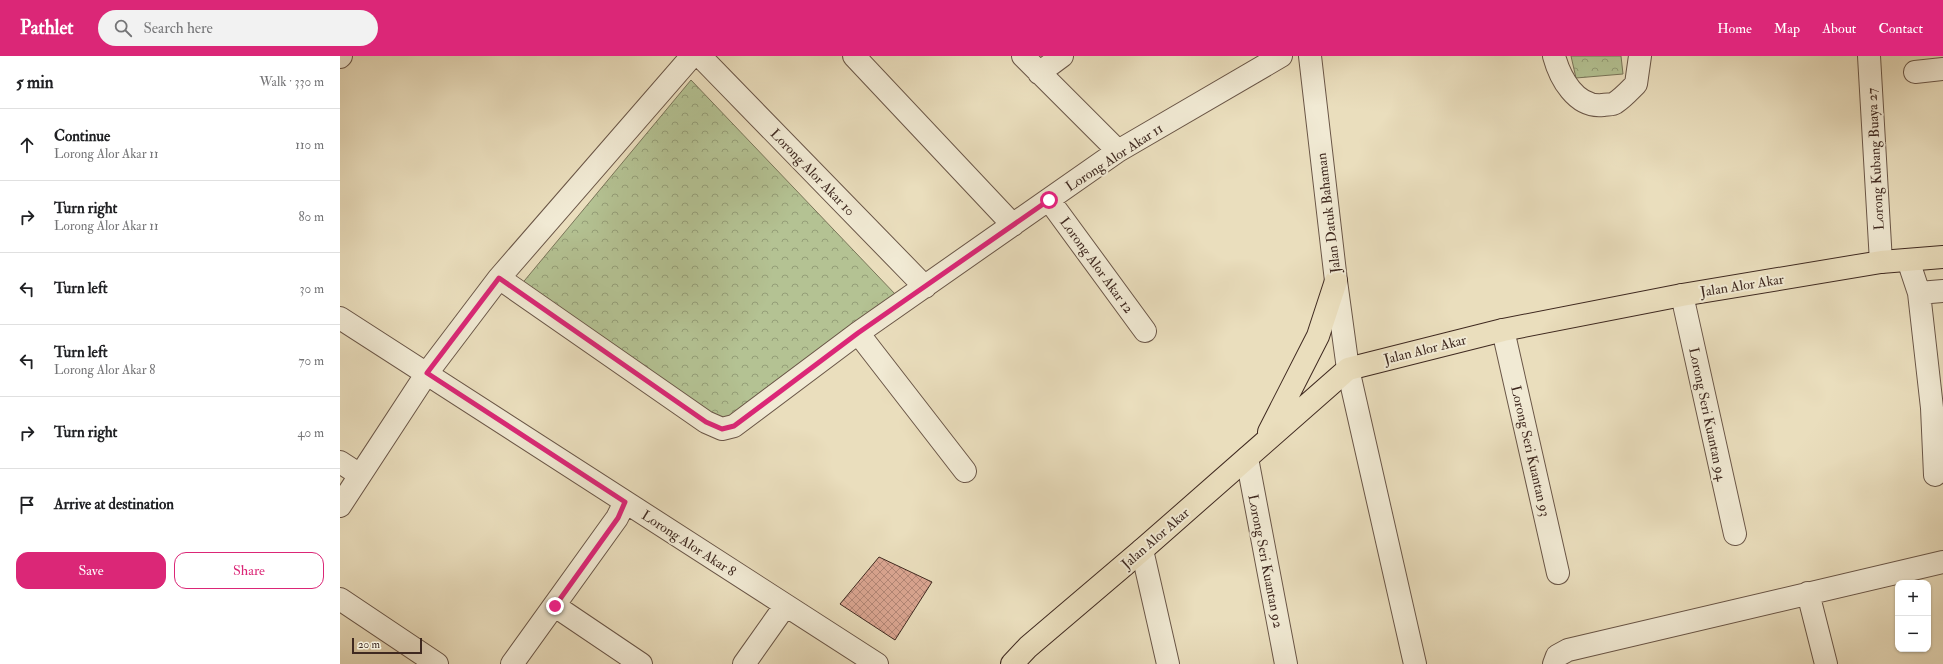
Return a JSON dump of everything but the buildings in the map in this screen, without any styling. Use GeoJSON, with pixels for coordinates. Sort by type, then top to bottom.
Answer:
{"type":"FeatureCollection","features":[{"type":"Feature","properties":{"kind":"main road","name":"Jalan Alor Akar"},"geometry":{"type":"LineString","coordinates":[[1012,664],[1028,647],[1142,550],[1348,369],[1503,330],[1682,295],[1881,262],[1943,257]]}},
{"type":"Feature","properties":{"kind":"main road"},"geometry":{"type":"LineString","coordinates":[[1263,444],[1318,336],[1336,281]]}},
{"type":"Feature","properties":{"kind":"street"},"geometry":{"type":"LineString","coordinates":[[340,506],[427,373],[499,278],[692,56]]}},
{"type":"Feature","properties":{"kind":"street","name":"Lorong Alor Akar 10"},"geometry":{"type":"LineString","coordinates":[[700,56],[925,287]]}},
{"type":"Feature","properties":{"kind":"street"},"geometry":{"type":"LineString","coordinates":[[854,56],[1013,225]]}},
{"type":"Feature","properties":{"kind":"street"},"geometry":{"type":"LineString","coordinates":[[1023,56],[1118,151]]}},
{"type":"Feature","properties":{"kind":"street"},"geometry":{"type":"LineString","coordinates":[[1039,73],[1062,56]]}},
{"type":"Feature","properties":{"kind":"street","name":"Lorong Alor Akar 11"},"geometry":{"type":"LineString","coordinates":[[499,278],[706,422],[722,429],[734,426],[858,333],[1118,151],[1281,56]]}},
{"type":"Feature","properties":{"kind":"street","name":"Jalan Datuk Bahaman"},"geometry":{"type":"LineString","coordinates":[[1310,56],[1336,281],[1348,369],[1415,664]]}},
{"type":"Feature","properties":{"kind":"street"},"geometry":{"type":"LineString","coordinates":[[1554,56],[1557,68],[1566,85],[1581,100],[1596,106],[1614,104],[1636,84],[1640,56]]}},
{"type":"Feature","properties":{"kind":"street","name":"Lorong Kubang Buaya 27"},"geometry":{"type":"LineString","coordinates":[[1869,56],[1881,262]]}},
{"type":"Feature","properties":{"kind":"street"},"geometry":{"type":"LineString","coordinates":[[1915,72],[1943,69]]}},
{"type":"Feature","properties":{"kind":"street","name":"Lorong Alor Akar 12"},"geometry":{"type":"LineString","coordinates":[[1049,200],[1145,331]]}},
{"type":"Feature","properties":{"kind":"street"},"geometry":{"type":"LineString","coordinates":[[1908,260],[1919,293],[1938,408],[1935,475]]}},
{"type":"Feature","properties":{"kind":"street"},"geometry":{"type":"LineString","coordinates":[[1919,293],[1943,291]]}},
{"type":"Feature","properties":{"kind":"street","name":"Lorong Seri Kuantan 94"},"geometry":{"type":"LineString","coordinates":[[1682,295],[1735,534]]}},
{"type":"Feature","properties":{"kind":"street","name":"Lorong Alor Akar 8"},"geometry":{"type":"LineString","coordinates":[[340,318],[877,664]]}},
{"type":"Feature","properties":{"kind":"street","name":"Lorong Seri Kuantan 93"},"geometry":{"type":"LineString","coordinates":[[1503,330],[1558,573]]}},
{"type":"Feature","properties":{"kind":"street"},"geometry":{"type":"LineString","coordinates":[[858,333],[965,471]]}},
{"type":"Feature","properties":{"kind":"street","name":"Lorong Seri Kuantan 92"},"geometry":{"type":"LineString","coordinates":[[1246,458],[1286,664]]}},
{"type":"Feature","properties":{"kind":"street"},"geometry":{"type":"LineString","coordinates":[[340,462],[360,475]]}},
{"type":"Feature","properties":{"kind":"street"},"geometry":{"type":"LineString","coordinates":[[512,664],[618,518],[625,502]]}},
{"type":"Feature","properties":{"kind":"street"},"geometry":{"type":"LineString","coordinates":[[1142,550],[1168,664]]}},
{"type":"Feature","properties":{"kind":"street"},"geometry":{"type":"LineString","coordinates":[[1554,664],[1557,656],[1568,650],[1943,562]]}},
{"type":"Feature","properties":{"kind":"street"},"geometry":{"type":"LineString","coordinates":[[1808,593],[1826,664]]}},
{"type":"Feature","properties":{"kind":"street"},"geometry":{"type":"LineString","coordinates":[[340,599],[437,664]]}},
{"type":"Feature","properties":{"kind":"street"},"geometry":{"type":"LineString","coordinates":[[555,606],[641,664]]}},
{"type":"Feature","properties":{"kind":"street"},"geometry":{"type":"LineString","coordinates":[[744,664],[785,606]]}},
{"type":"Feature","properties":{"kind":"green space"},"geometry":{"type":"Polygon","coordinates":[[[1571,56],[1621,56],[1623,74],[1576,78],[1571,56]]]}},
{"type":"Feature","properties":{"kind":"green space"},"geometry":{"type":"Polygon","coordinates":[[[691,80],[896,295],[725,426],[520,286],[691,80]]]}},
{"type":"Feature","properties":{"kind":"route"},"geometry":{"type":"LineString","coordinates":[[555,606],[618,518],[625,502],[427,373],[499,278],[706,422],[722,429],[734,426],[858,333],[1049,200]]}}]}
